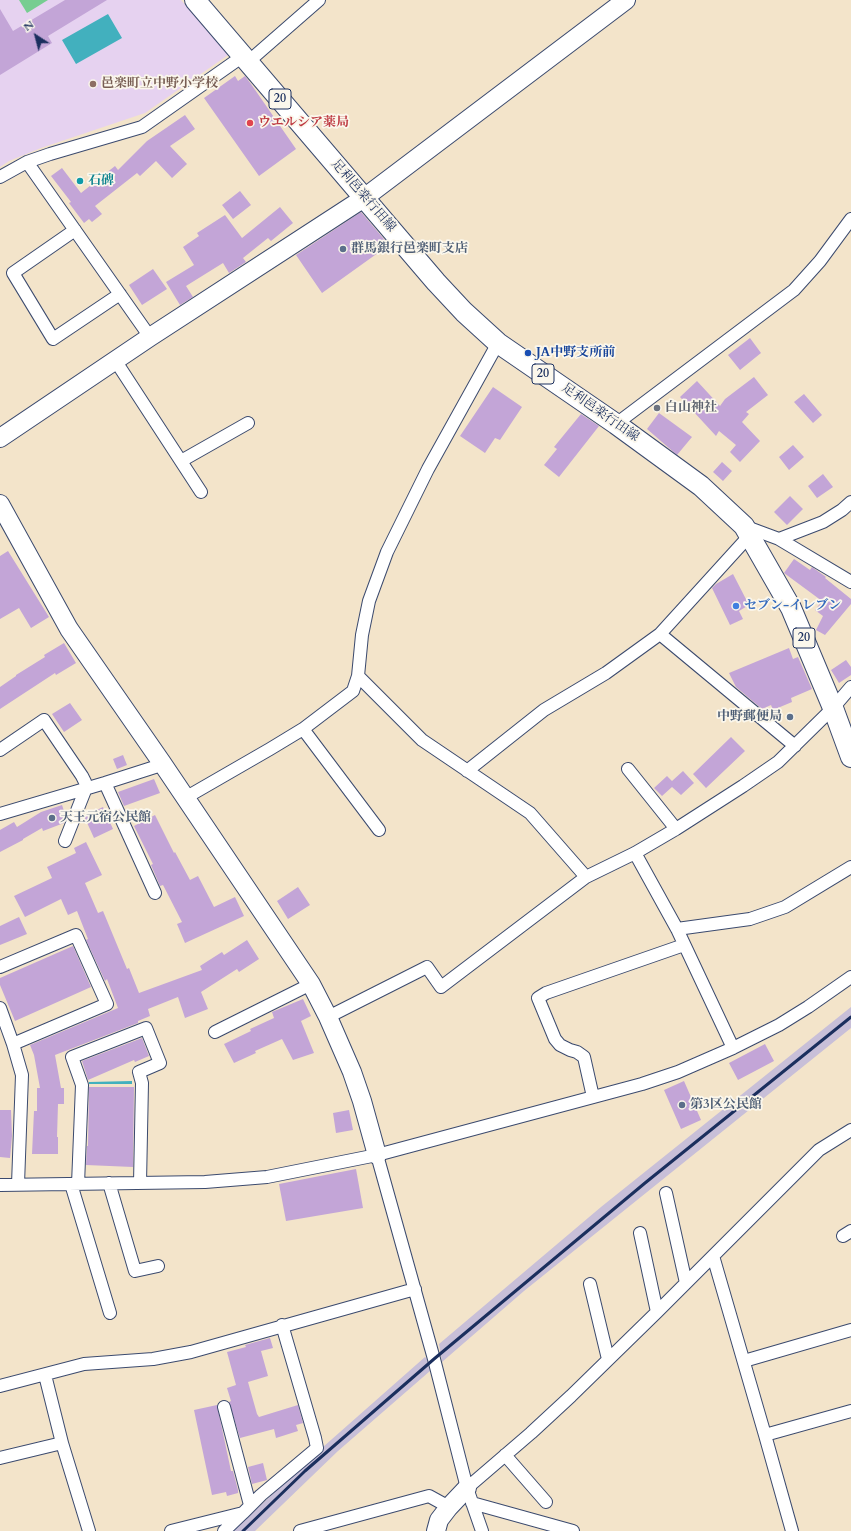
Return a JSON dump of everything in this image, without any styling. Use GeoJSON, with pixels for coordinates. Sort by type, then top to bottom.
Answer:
{"type":"FeatureCollection","features":[{"type":"Feature","properties":{"kind":"main road","name":"足利邑楽行田線"},"geometry":{"type":"LineString","coordinates":[[195,0],[436,282],[464,312],[498,343],[616,424],[701,486],[747,531],[791,608],[851,757]]}},
{"type":"Feature","properties":{"kind":"street"},"geometry":{"type":"LineString","coordinates":[[0,177],[27,162],[142,127],[246,59],[319,0]]}},
{"type":"Feature","properties":{"kind":"street"},"geometry":{"type":"LineString","coordinates":[[0,438],[150,336],[364,198],[626,0]]}},
{"type":"Feature","properties":{"kind":"street"},"geometry":{"type":"LineString","coordinates":[[27,162],[150,336]]}},
{"type":"Feature","properties":{"kind":"street"},"geometry":{"type":"LineString","coordinates":[[616,424],[794,290],[820,261],[851,219]]}},
{"type":"Feature","properties":{"kind":"street"},"geometry":{"type":"LineString","coordinates":[[75,230],[12,273],[53,339],[120,294]]}},
{"type":"Feature","properties":{"kind":"street"},"geometry":{"type":"LineString","coordinates":[[185,798],[270,749],[303,728],[353,691],[358,676],[362,635],[368,608],[387,552],[428,469],[498,343]]}},
{"type":"Feature","properties":{"kind":"street"},"geometry":{"type":"LineString","coordinates":[[115,360],[201,492]]}},
{"type":"Feature","properties":{"kind":"street"},"geometry":{"type":"LineString","coordinates":[[181,461],[248,423]]}},
{"type":"Feature","properties":{"kind":"street"},"geometry":{"type":"LineString","coordinates":[[779,539],[823,522],[842,510],[851,502]]}},
{"type":"Feature","properties":{"kind":"street"},"geometry":{"type":"LineString","coordinates":[[0,504],[69,629],[294,958],[311,984],[328,1017],[352,1072],[362,1101],[470,1495],[482,1531]]}},
{"type":"Feature","properties":{"kind":"street"},"geometry":{"type":"LineString","coordinates":[[467,771],[544,710],[606,673],[660,634],[747,531],[779,539],[851,582]]}},
{"type":"Feature","properties":{"kind":"street"},"geometry":{"type":"LineString","coordinates":[[660,634],[795,746]]}},
{"type":"Feature","properties":{"kind":"street"},"geometry":{"type":"LineString","coordinates":[[358,676],[422,740],[530,814],[586,877]]}},
{"type":"Feature","properties":{"kind":"street"},"geometry":{"type":"LineString","coordinates":[[328,1017],[427,967],[441,988],[586,877],[636,853],[676,829],[778,762],[851,687]]}},
{"type":"Feature","properties":{"kind":"street"},"geometry":{"type":"LineString","coordinates":[[0,750],[44,720],[82,776],[86,788],[65,841]]}},
{"type":"Feature","properties":{"kind":"street"},"geometry":{"type":"LineString","coordinates":[[303,728],[379,830]]}},
{"type":"Feature","properties":{"kind":"street"},"geometry":{"type":"LineString","coordinates":[[0,814],[155,768],[162,763]]}},
{"type":"Feature","properties":{"kind":"street"},"geometry":{"type":"LineString","coordinates":[[628,769],[676,829]]}},
{"type":"Feature","properties":{"kind":"street"},"geometry":{"type":"LineString","coordinates":[[105,783],[155,893]]}},
{"type":"Feature","properties":{"kind":"street"},"geometry":{"type":"LineString","coordinates":[[636,853],[677,929],[733,1048]]}},
{"type":"Feature","properties":{"kind":"street"},"geometry":{"type":"LineString","coordinates":[[677,929],[750,919],[785,907],[851,867]]}},
{"type":"Feature","properties":{"kind":"street"},"geometry":{"type":"LineString","coordinates":[[0,967],[76,935],[107,1004],[13,1044]]}},
{"type":"Feature","properties":{"kind":"street"},"geometry":{"type":"LineString","coordinates":[[593,1098],[584,1058],[577,1052],[560,1045],[555,1039],[538,998],[546,993],[684,945]]}},
{"type":"Feature","properties":{"kind":"street"},"geometry":{"type":"LineString","coordinates":[[0,1185],[205,1182],[267,1177],[377,1155],[593,1098],[678,1072],[733,1048],[790,1018],[851,977]]}},
{"type":"Feature","properties":{"kind":"street"},"geometry":{"type":"LineString","coordinates":[[215,1032],[311,984]]}},
{"type":"Feature","properties":{"kind":"street"},"geometry":{"type":"LineString","coordinates":[[0,1008],[22,1075],[18,1184]]}},
{"type":"Feature","properties":{"kind":"street"},"geometry":{"type":"LineString","coordinates":[[110,1314],[74,1184],[82,1086],[72,1057],[146,1028],[160,1063],[139,1072],[142,1083],[140,1183]]}},
{"type":"Feature","properties":{"kind":"street"},"geometry":{"type":"LineString","coordinates":[[436,1531],[439,1520],[448,1507],[470,1495],[505,1455],[571,1396],[818,1150],[851,1130]]}},
{"type":"Feature","properties":{"kind":"street"},"geometry":{"type":"LineString","coordinates":[[109,1183],[135,1271],[158,1266]]}},
{"type":"Feature","properties":{"kind":"street"},"geometry":{"type":"LineString","coordinates":[[666,1193],[686,1283]]}},
{"type":"Feature","properties":{"kind":"street"},"geometry":{"type":"LineString","coordinates":[[640,1233],[657,1312]]}},
{"type":"Feature","properties":{"kind":"street"},"geometry":{"type":"LineString","coordinates":[[713,1256],[766,1435],[792,1531]]}},
{"type":"Feature","properties":{"kind":"street"},"geometry":{"type":"LineString","coordinates":[[590,1284],[608,1359]]}},
{"type":"Feature","properties":{"kind":"street"},"geometry":{"type":"LineString","coordinates":[[0,1386],[84,1364],[152,1359],[191,1352],[282,1325],[414,1289]]}},
{"type":"Feature","properties":{"kind":"street"},"geometry":{"type":"LineString","coordinates":[[224,1531],[246,1509],[317,1448],[282,1325]]}},
{"type":"Feature","properties":{"kind":"street"},"geometry":{"type":"LineString","coordinates":[[744,1361],[851,1330]]}},
{"type":"Feature","properties":{"kind":"street"},"geometry":{"type":"LineString","coordinates":[[45,1375],[62,1443],[89,1531]]}},
{"type":"Feature","properties":{"kind":"street"},"geometry":{"type":"LineString","coordinates":[[224,1407],[246,1509]]}},
{"type":"Feature","properties":{"kind":"street"},"geometry":{"type":"LineString","coordinates":[[766,1435],[851,1411]]}},
{"type":"Feature","properties":{"kind":"street"},"geometry":{"type":"LineString","coordinates":[[0,1458],[62,1443]]}},
{"type":"Feature","properties":{"kind":"street"},"geometry":{"type":"LineString","coordinates":[[505,1455],[546,1502]]}},
{"type":"Feature","properties":{"kind":"street"},"geometry":{"type":"LineString","coordinates":[[470,1495],[573,1531]]}},
{"type":"Feature","properties":{"kind":"street"},"geometry":{"type":"LineString","coordinates":[[300,1531],[429,1496],[448,1507]]}},
{"type":"Feature","properties":{"kind":"street"},"geometry":{"type":"LineString","coordinates":[[171,1531],[235,1514],[246,1509]]}},
{"type":"Feature","properties":{"kind":"shaded area","name":"邑楽町立中野小学校"},"geometry":{"type":"Polygon","coordinates":[[[0,0],[181,0],[228,55],[145,113],[41,148],[9,161],[0,167],[0,0]]]}},
{"type":"Feature","properties":{"kind":"shaded area"},"geometry":{"type":"Polygon","coordinates":[[[851,1007],[851,1028],[524,1291],[442,1362],[439,1344],[601,1207],[851,1007]]]}},
{"type":"Feature","properties":{"kind":"shaded area"},"geometry":{"type":"Polygon","coordinates":[[[425,1357],[427,1359],[430,1371],[338,1451],[255,1531],[233,1531],[323,1447],[425,1357]]]}},
{"type":"Feature","properties":{"kind":"green space"},"geometry":{"type":"Polygon","coordinates":[[[19,0],[48,0],[27,13],[19,0]]]}},
{"type":"Feature","properties":{"kind":"water"},"geometry":{"type":"Polygon","coordinates":[[[108,14],[122,38],[76,64],[62,40],[108,14]]]}},
{"type":"Feature","properties":{"kind":"water"},"geometry":{"type":"Polygon","coordinates":[[[132,1081],[132,1084],[89,1084],[89,1082],[132,1081]]]}},
{"type":"Feature","properties":{"kind":"building"},"geometry":{"type":"Polygon","coordinates":[[[65,0],[107,0],[48,36],[52,43],[0,75],[0,9],[13,31],[65,0]]]}},
{"type":"Feature","properties":{"kind":"building","name":"ウエルシア薬局"},"geometry":{"type":"Polygon","coordinates":[[[235,76],[238,81],[245,76],[296,149],[259,176],[204,98],[235,76]]]}},
{"type":"Feature","properties":{"kind":"building"},"geometry":{"type":"Polygon","coordinates":[[[185,115],[195,129],[170,146],[187,164],[172,178],[156,161],[140,176],[137,173],[95,206],[102,214],[92,222],[89,219],[84,223],[69,203],[71,202],[51,176],[62,168],[81,193],[115,166],[118,170],[147,141],[185,115]]]}},
{"type":"Feature","properties":{"kind":"building"},"geometry":{"type":"Polygon","coordinates":[[[240,191],[251,205],[233,219],[222,205],[240,191]]]}},
{"type":"Feature","properties":{"kind":"building"},"geometry":{"type":"Polygon","coordinates":[[[280,207],[293,223],[271,241],[268,238],[243,258],[246,262],[229,273],[223,263],[186,286],[193,297],[180,305],[166,282],[194,265],[183,247],[199,236],[197,233],[225,215],[242,238],[280,207]]]}},
{"type":"Feature","properties":{"kind":"building","name":"群馬銀行邑楽町支店"},"geometry":{"type":"Polygon","coordinates":[[[361,212],[389,245],[322,293],[296,255],[361,212]]]}},
{"type":"Feature","properties":{"kind":"building"},"geometry":{"type":"Polygon","coordinates":[[[153,269],[167,289],[142,305],[129,285],[153,269]]]}},
{"type":"Feature","properties":{"kind":"building"},"geometry":{"type":"Polygon","coordinates":[[[750,338],[761,353],[740,370],[728,355],[750,338]]]}},
{"type":"Feature","properties":{"kind":"building"},"geometry":{"type":"Polygon","coordinates":[[[754,377],[768,395],[746,412],[749,414],[742,422],[760,441],[740,462],[730,452],[736,445],[719,431],[716,436],[680,397],[697,381],[720,406],[725,399],[754,377]]]}},
{"type":"Feature","properties":{"kind":"building"},"geometry":{"type":"Polygon","coordinates":[[[493,387],[522,407],[500,440],[495,438],[485,453],[460,436],[493,387]]]}},
{"type":"Feature","properties":{"kind":"building"},"geometry":{"type":"Polygon","coordinates":[[[804,394],[822,415],[813,423],[794,402],[804,394]]]}},
{"type":"Feature","properties":{"kind":"building"},"geometry":{"type":"Polygon","coordinates":[[[659,413],[692,437],[677,455],[647,429],[659,413]]]}},
{"type":"Feature","properties":{"kind":"building"},"geometry":{"type":"Polygon","coordinates":[[[581,414],[599,426],[559,477],[544,465],[557,449],[554,447],[581,414]]]}},
{"type":"Feature","properties":{"kind":"building"},"geometry":{"type":"Polygon","coordinates":[[[793,445],[804,457],[789,470],[779,457],[793,445]]]}},
{"type":"Feature","properties":{"kind":"building"},"geometry":{"type":"Polygon","coordinates":[[[722,462],[732,471],[723,481],[713,472],[722,462]]]}},
{"type":"Feature","properties":{"kind":"building"},"geometry":{"type":"Polygon","coordinates":[[[823,474],[833,487],[817,498],[808,486],[823,474]]]}},
{"type":"Feature","properties":{"kind":"building"},"geometry":{"type":"Polygon","coordinates":[[[790,496],[803,509],[787,525],[774,512],[790,496]]]}},
{"type":"Feature","properties":{"kind":"building"},"geometry":{"type":"Polygon","coordinates":[[[8,551],[49,617],[31,628],[19,608],[0,619],[0,556],[8,551]]]}},
{"type":"Feature","properties":{"kind":"building"},"geometry":{"type":"Polygon","coordinates":[[[794,559],[810,570],[812,567],[851,599],[851,604],[825,635],[816,630],[823,616],[815,610],[822,601],[784,573],[794,559]]]}},
{"type":"Feature","properties":{"kind":"building"},"geometry":{"type":"Polygon","coordinates":[[[733,574],[749,605],[739,611],[743,619],[730,625],[712,588],[733,574]]]}},
{"type":"Feature","properties":{"kind":"building"},"geometry":{"type":"Polygon","coordinates":[[[64,643],[76,663],[56,675],[55,673],[0,709],[0,687],[45,657],[44,655],[64,643]]]}},
{"type":"Feature","properties":{"kind":"building"},"geometry":{"type":"Polygon","coordinates":[[[789,648],[793,659],[798,657],[812,689],[791,698],[792,702],[773,710],[771,705],[762,709],[736,687],[729,673],[789,648]]]}},
{"type":"Feature","properties":{"kind":"building"},"geometry":{"type":"Polygon","coordinates":[[[846,660],[851,667],[851,675],[839,683],[831,670],[846,660]]]}},
{"type":"Feature","properties":{"kind":"building"},"geometry":{"type":"Polygon","coordinates":[[[70,703],[82,720],[64,732],[52,714],[70,703]]]}},
{"type":"Feature","properties":{"kind":"building"},"geometry":{"type":"Polygon","coordinates":[[[731,737],[745,751],[706,788],[693,774],[731,737]]]}},
{"type":"Feature","properties":{"kind":"building"},"geometry":{"type":"Polygon","coordinates":[[[123,755],[127,765],[117,769],[113,759],[123,755]]]}},
{"type":"Feature","properties":{"kind":"building"},"geometry":{"type":"Polygon","coordinates":[[[683,771],[694,783],[681,795],[672,787],[662,796],[654,788],[667,776],[672,781],[683,771]]]}},
{"type":"Feature","properties":{"kind":"building"},"geometry":{"type":"Polygon","coordinates":[[[154,779],[160,793],[124,806],[118,792],[154,779]]]}},
{"type":"Feature","properties":{"kind":"building"},"geometry":{"type":"Polygon","coordinates":[[[62,805],[66,817],[64,823],[43,831],[42,828],[0,852],[0,830],[14,822],[17,827],[41,812],[62,805]]]}},
{"type":"Feature","properties":{"kind":"building"},"geometry":{"type":"Polygon","coordinates":[[[103,807],[113,829],[94,838],[84,816],[103,807]]]}},
{"type":"Feature","properties":{"kind":"building"},"geometry":{"type":"Polygon","coordinates":[[[155,815],[174,853],[175,852],[190,880],[198,876],[214,907],[235,897],[244,916],[185,943],[177,924],[182,922],[163,885],[160,886],[151,865],[153,864],[134,826],[155,815]]]}},
{"type":"Feature","properties":{"kind":"building"},"geometry":{"type":"Polygon","coordinates":[[[86,842],[102,875],[85,883],[98,913],[103,911],[127,969],[129,968],[139,993],[202,970],[200,966],[222,952],[224,955],[247,940],[259,959],[239,972],[237,969],[201,992],[208,1009],[185,1018],[178,997],[148,1009],[150,1016],[138,1021],[138,1023],[55,1055],[61,1088],[64,1088],[64,1104],[58,1104],[58,1154],[32,1154],[34,1111],[37,1111],[37,1088],[40,1088],[34,1055],[30,1045],[118,1008],[107,979],[105,981],[86,940],[88,939],[77,911],[68,915],[61,899],[25,917],[14,896],[52,878],[47,867],[76,853],[74,848],[86,842]]]}},
{"type":"Feature","properties":{"kind":"building"},"geometry":{"type":"Polygon","coordinates":[[[298,887],[310,905],[288,919],[277,901],[298,887]]]}},
{"type":"Feature","properties":{"kind":"building"},"geometry":{"type":"Polygon","coordinates":[[[19,917],[27,934],[0,945],[0,926],[19,917]]]}},
{"type":"Feature","properties":{"kind":"building"},"geometry":{"type":"Polygon","coordinates":[[[73,946],[91,987],[15,1021],[0,985],[0,978],[73,946]]]}},
{"type":"Feature","properties":{"kind":"building"},"geometry":{"type":"Polygon","coordinates":[[[303,999],[311,1016],[301,1021],[314,1053],[293,1060],[282,1039],[255,1051],[256,1053],[234,1063],[224,1044],[251,1031],[250,1029],[274,1018],[272,1012],[303,999]]]}},
{"type":"Feature","properties":{"kind":"building"},"geometry":{"type":"Polygon","coordinates":[[[142,1038],[149,1056],[135,1062],[134,1060],[88,1080],[82,1061],[142,1038]]]}},
{"type":"Feature","properties":{"kind":"building"},"geometry":{"type":"Polygon","coordinates":[[[765,1044],[774,1061],[738,1080],[729,1063],[765,1044]]]}},
{"type":"Feature","properties":{"kind":"building","name":"第3区公民館"},"geometry":{"type":"Polygon","coordinates":[[[684,1081],[701,1120],[681,1129],[664,1090],[684,1081]]]}},
{"type":"Feature","properties":{"kind":"building"},"geometry":{"type":"Polygon","coordinates":[[[89,1087],[134,1087],[133,1167],[86,1165],[88,1146],[89,1087]]]}},
{"type":"Feature","properties":{"kind":"building"},"geometry":{"type":"Polygon","coordinates":[[[0,1110],[11,1110],[12,1136],[10,1158],[0,1157],[0,1110]]]}},
{"type":"Feature","properties":{"kind":"building"},"geometry":{"type":"Polygon","coordinates":[[[349,1110],[353,1130],[336,1133],[333,1113],[349,1110]]]}},
{"type":"Feature","properties":{"kind":"building"},"geometry":{"type":"Polygon","coordinates":[[[356,1169],[363,1208],[286,1221],[279,1184],[356,1169]]]}},
{"type":"Feature","properties":{"kind":"building"},"geometry":{"type":"Polygon","coordinates":[[[270,1338],[273,1348],[261,1351],[268,1376],[248,1382],[257,1414],[259,1417],[298,1405],[303,1423],[296,1425],[298,1431],[276,1438],[274,1429],[240,1438],[229,1402],[231,1401],[227,1388],[236,1385],[227,1352],[270,1338]]]}},
{"type":"Feature","properties":{"kind":"building"},"geometry":{"type":"Polygon","coordinates":[[[217,1405],[231,1471],[233,1471],[238,1490],[238,1493],[227,1496],[226,1492],[212,1495],[194,1410],[217,1405]]]}},
{"type":"Feature","properties":{"kind":"building"},"geometry":{"type":"Polygon","coordinates":[[[263,1463],[267,1480],[252,1484],[248,1467],[263,1463]]]}},
{"type":"Feature","properties":{"kind":"railway"},"geometry":{"type":"LineString","coordinates":[[243,1531],[305,1471],[434,1359],[645,1183],[851,1017]]}},
{"type":"Feature","properties":{"kind":"place","name":"邑楽町立中野小学校"},"geometry":{"type":"Point","coordinates":[93,84]}},
{"type":"Feature","properties":{"kind":"place","name":"ウエルシア薬局"},"geometry":{"type":"Point","coordinates":[250,123]}},
{"type":"Feature","properties":{"kind":"place","name":"石碑"},"geometry":{"type":"Point","coordinates":[80,181]}},
{"type":"Feature","properties":{"kind":"place","name":"群馬銀行邑楽町支店"},"geometry":{"type":"Point","coordinates":[343,249]}},
{"type":"Feature","properties":{"kind":"place","name":"JA中野支所前"},"geometry":{"type":"Point","coordinates":[528,353]}},
{"type":"Feature","properties":{"kind":"place","name":"白山神社"},"geometry":{"type":"Point","coordinates":[657,408]}},
{"type":"Feature","properties":{"kind":"place","name":"セブン-イレブン"},"geometry":{"type":"Point","coordinates":[736,606]}},
{"type":"Feature","properties":{"kind":"place","name":"中野郵便局"},"geometry":{"type":"Point","coordinates":[790,717]}},
{"type":"Feature","properties":{"kind":"place","name":"天王元宿公民館"},"geometry":{"type":"Point","coordinates":[52,818]}},
{"type":"Feature","properties":{"kind":"place","name":"第3区公民館"},"geometry":{"type":"Point","coordinates":[682,1105]}}]}
